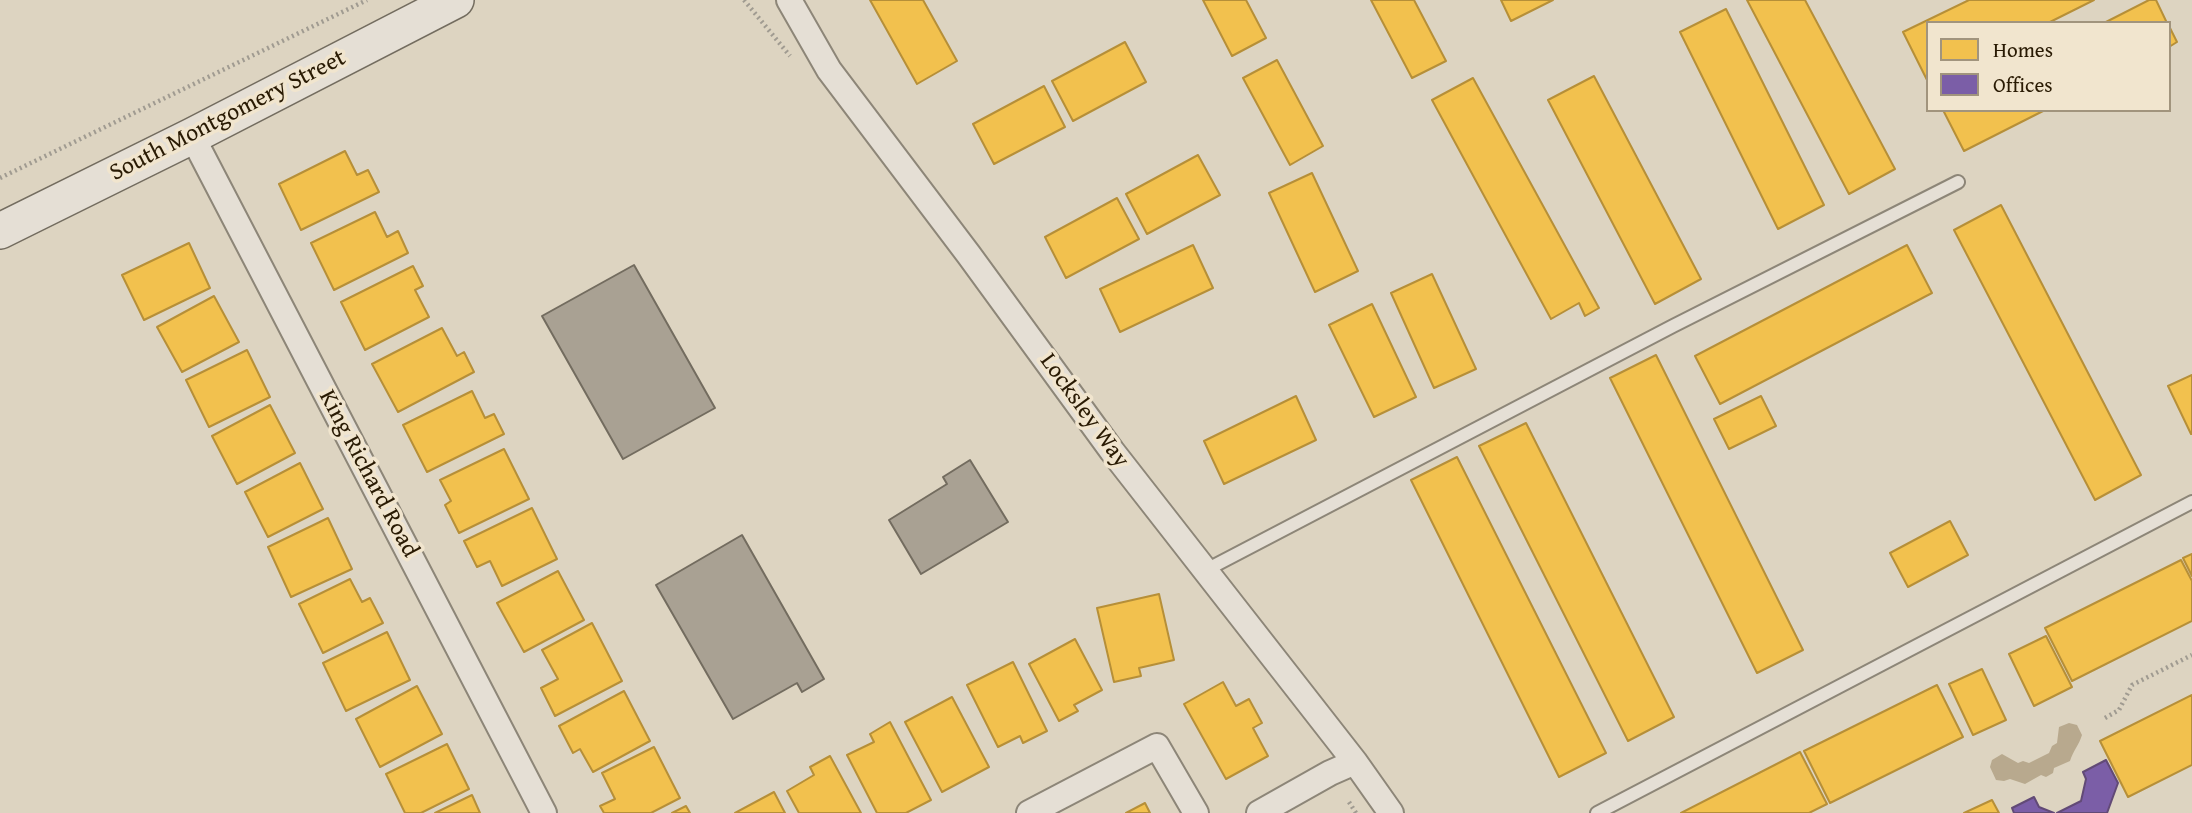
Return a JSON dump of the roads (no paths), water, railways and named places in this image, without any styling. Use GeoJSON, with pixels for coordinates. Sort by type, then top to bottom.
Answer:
{"type":"FeatureCollection","features":[{"type":"Feature","properties":{"kind":"street","name":"South Montgomery Street"},"geometry":{"type":"LineString","coordinates":[[0,231],[456,0]]}},
{"type":"Feature","properties":{"kind":"street","name":"Locksley Way"},"geometry":{"type":"LineString","coordinates":[[789,0],[829,70],[970,255],[1112,451],[1355,762],[1391,813]]}},
{"type":"Feature","properties":{"kind":"street","name":"King Richard Road"},"geometry":{"type":"LineString","coordinates":[[192,136],[544,813]]}},
{"type":"Feature","properties":{"kind":"street"},"geometry":{"type":"LineString","coordinates":[[1029,813],[1157,746],[1196,813]]}},
{"type":"Feature","properties":{"kind":"street"},"geometry":{"type":"LineString","coordinates":[[1259,813],[1355,762]]}},
{"type":"Feature","properties":{"kind":"lane"},"geometry":{"type":"LineString","coordinates":[[1206,569],[1685,320],[1958,182]]}},
{"type":"Feature","properties":{"kind":"lane"},"geometry":{"type":"LineString","coordinates":[[1597,813],[2192,502]]}}]}
